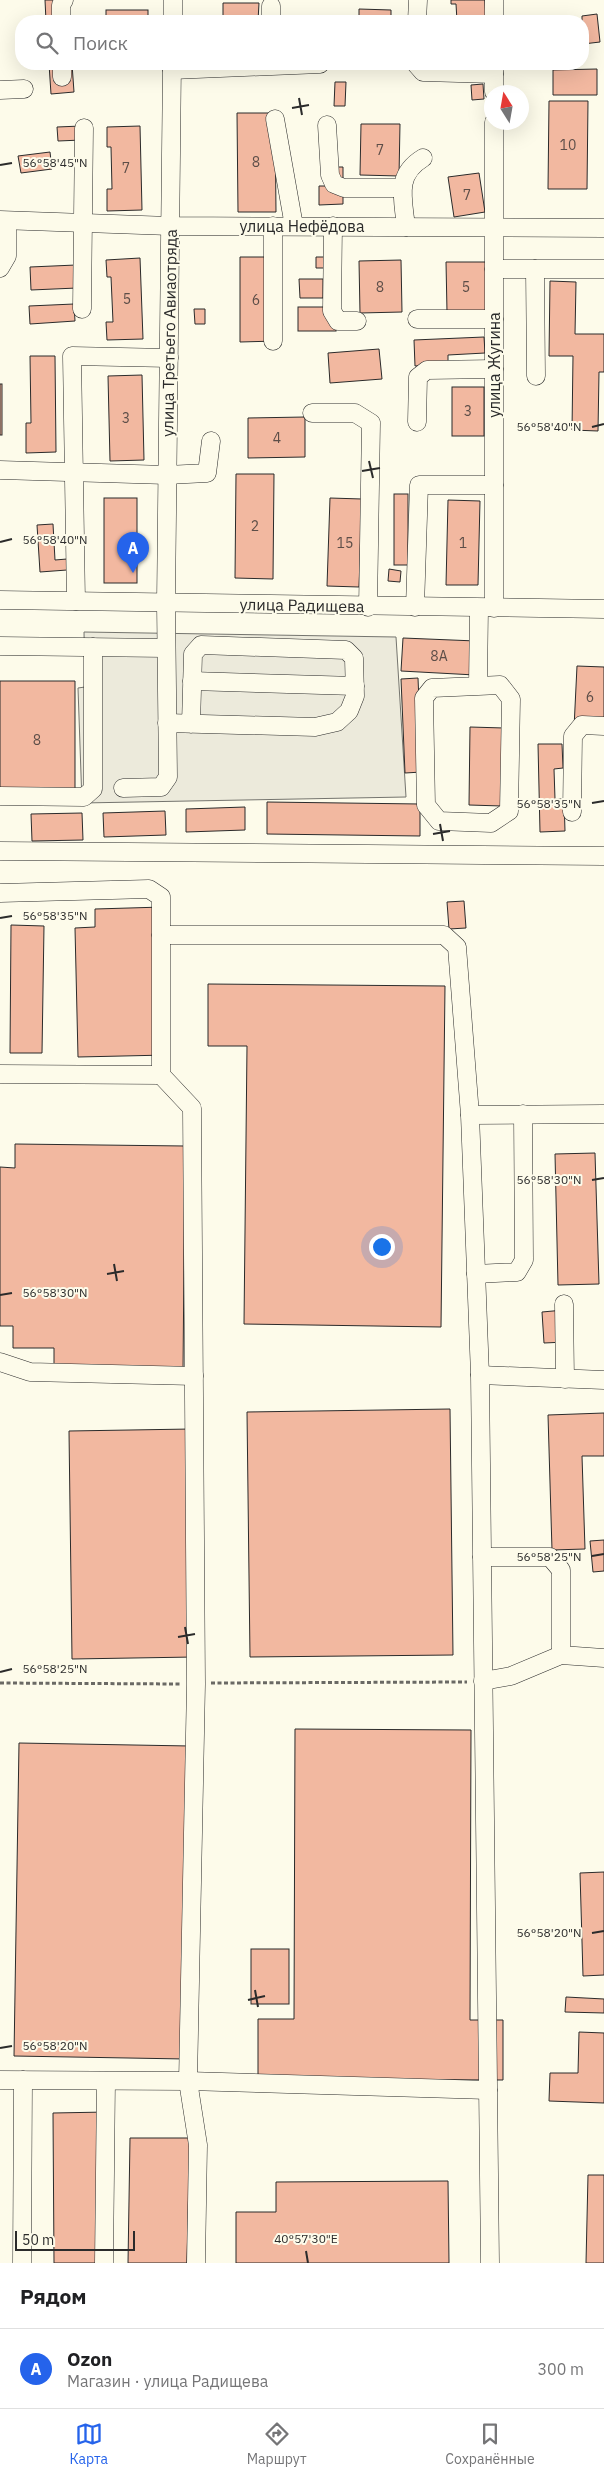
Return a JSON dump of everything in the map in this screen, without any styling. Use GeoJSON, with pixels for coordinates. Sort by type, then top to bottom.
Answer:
{"type":"FeatureCollection","features":[{"type":"Feature","properties":{"kind":"street"},"geometry":{"type":"LineString","coordinates":[[62,15],[61,6],[64,0]]}},
{"type":"Feature","properties":{"kind":"street"},"geometry":{"type":"LineString","coordinates":[[173,0],[173,15]]}},
{"type":"Feature","properties":{"kind":"street"},"geometry":{"type":"LineString","coordinates":[[417,15],[418,0]]}},
{"type":"Feature","properties":{"kind":"street"},"geometry":{"type":"LineString","coordinates":[[494,0],[494,15]]}},
{"type":"Feature","properties":{"kind":"street","name":"улица Третьего Авиаотряда"},"geometry":{"type":"LineString","coordinates":[[123,788],[161,787],[168,777],[166,602],[172,70]]}},
{"type":"Feature","properties":{"kind":"street"},"geometry":{"type":"LineString","coordinates":[[421,70],[423,72],[470,70]]}},
{"type":"Feature","properties":{"kind":"street"},"geometry":{"type":"LineString","coordinates":[[494,70],[494,85]]}},
{"type":"Feature","properties":{"kind":"street"},"geometry":{"type":"LineString","coordinates":[[0,90],[24,88]]}},
{"type":"Feature","properties":{"kind":"street"},"geometry":{"type":"LineString","coordinates":[[275,119],[294,226]]}},
{"type":"Feature","properties":{"kind":"street"},"geometry":{"type":"LineString","coordinates":[[327,124],[330,175],[334,184],[344,188],[402,188]]}},
{"type":"Feature","properties":{"kind":"street"},"geometry":{"type":"LineString","coordinates":[[82,309],[84,128]]}},
{"type":"Feature","properties":{"kind":"street","name":"улица Жугина"},"geometry":{"type":"LineString","coordinates":[[478,686],[487,608],[494,485],[494,130]]}},
{"type":"Feature","properties":{"kind":"street"},"geometry":{"type":"LineString","coordinates":[[406,227],[402,188],[406,174],[413,164],[424,158]]}},
{"type":"Feature","properties":{"kind":"street"},"geometry":{"type":"LineString","coordinates":[[0,268],[7,256],[4,220]]}},
{"type":"Feature","properties":{"kind":"street","name":"улица Нефёдова"},"geometry":{"type":"LineString","coordinates":[[4,220],[170,226],[604,228]]}},
{"type":"Feature","properties":{"kind":"street"},"geometry":{"type":"LineString","coordinates":[[273,226],[273,341]]}},
{"type":"Feature","properties":{"kind":"street"},"geometry":{"type":"LineString","coordinates":[[333,226],[332,311],[338,321],[357,321]]}},
{"type":"Feature","properties":{"kind":"street"},"geometry":{"type":"LineString","coordinates":[[534,269],[536,376]]}},
{"type":"Feature","properties":{"kind":"street"},"geometry":{"type":"LineString","coordinates":[[494,270],[604,269]]}},
{"type":"Feature","properties":{"kind":"street"},"geometry":{"type":"LineString","coordinates":[[417,319],[494,319]]}},
{"type":"Feature","properties":{"kind":"street"},"geometry":{"type":"LineString","coordinates":[[76,600],[72,356],[168,358]]}},
{"type":"Feature","properties":{"kind":"street"},"geometry":{"type":"LineString","coordinates":[[417,422],[418,377],[427,370],[494,369]]}},
{"type":"Feature","properties":{"kind":"street"},"geometry":{"type":"LineString","coordinates":[[312,413],[355,413],[371,423],[368,606]]}},
{"type":"Feature","properties":{"kind":"street"},"geometry":{"type":"LineString","coordinates":[[0,470],[167,474],[207,473],[211,441]]}},
{"type":"Feature","properties":{"kind":"street"},"geometry":{"type":"LineString","coordinates":[[415,607],[419,485],[494,485]]}},
{"type":"Feature","properties":{"kind":"street","name":"улица Радищева"},"geometry":{"type":"LineString","coordinates":[[0,600],[604,609]]}},
{"type":"Feature","properties":{"kind":"street"},"geometry":{"type":"LineString","coordinates":[[167,723],[191,724],[315,727],[337,722],[349,711],[355,696],[354,658],[346,650],[201,645],[193,654],[191,724]]}},
{"type":"Feature","properties":{"kind":"street"},"geometry":{"type":"LineString","coordinates":[[0,646],[166,648]]}},
{"type":"Feature","properties":{"kind":"street"},"geometry":{"type":"LineString","coordinates":[[0,796],[84,797],[93,789],[94,647]]}},
{"type":"Feature","properties":{"kind":"street"},"geometry":{"type":"LineString","coordinates":[[192,681],[355,686]]}},
{"type":"Feature","properties":{"kind":"street"},"geometry":{"type":"LineString","coordinates":[[500,685],[511,699],[509,811],[491,822],[439,821],[426,805],[424,698],[432,688],[478,686],[500,685]]}},
{"type":"Feature","properties":{"kind":"street"},"geometry":{"type":"LineString","coordinates":[[572,812],[573,736],[582,725],[604,726]]}},
{"type":"Feature","properties":{"kind":"street"},"geometry":{"type":"LineString","coordinates":[[0,851],[604,856]]}},
{"type":"Feature","properties":{"kind":"street"},"geometry":{"type":"LineString","coordinates":[[0,893],[149,889],[161,897],[161,1075],[192,1108],[196,1684],[188,2081],[198,2145],[196,2263]]}},
{"type":"Feature","properties":{"kind":"street"},"geometry":{"type":"LineString","coordinates":[[161,935],[444,935],[457,947],[470,1115],[480,1375],[490,2263]]}},
{"type":"Feature","properties":{"kind":"street"},"geometry":{"type":"LineString","coordinates":[[0,1074],[161,1075]]}},
{"type":"Feature","properties":{"kind":"street"},"geometry":{"type":"LineString","coordinates":[[476,1274],[516,1272],[524,1260],[523,1114]]}},
{"type":"Feature","properties":{"kind":"street"},"geometry":{"type":"LineString","coordinates":[[470,1115],[604,1114]]}},
{"type":"Feature","properties":{"kind":"street"},"geometry":{"type":"LineString","coordinates":[[564,1304],[565,1379]]}},
{"type":"Feature","properties":{"kind":"street"},"geometry":{"type":"LineString","coordinates":[[0,1362],[30,1372],[194,1376]]}},
{"type":"Feature","properties":{"kind":"street"},"geometry":{"type":"LineString","coordinates":[[480,1375],[604,1380]]}},
{"type":"Feature","properties":{"kind":"street"},"geometry":{"type":"LineString","coordinates":[[482,1557],[550,1557],[561,1570],[561,1656]]}},
{"type":"Feature","properties":{"kind":"street"},"geometry":{"type":"LineString","coordinates":[[483,1682],[511,1676],[561,1656],[604,1658]]}},
{"type":"Feature","properties":{"kind":"street"},"geometry":{"type":"LineString","coordinates":[[0,2080],[188,2081],[488,2090]]}},
{"type":"Feature","properties":{"kind":"street"},"geometry":{"type":"LineString","coordinates":[[22,2263],[23,2080]]}},
{"type":"Feature","properties":{"kind":"street"},"geometry":{"type":"LineString","coordinates":[[104,2263],[106,2081]]}},
{"type":"Feature","properties":{"kind":"path"},"geometry":{"type":"LineString","coordinates":[[0,1683],[483,1682]]}},
{"type":"Feature","properties":{"kind":"shaded area"},"geometry":{"type":"Polygon","coordinates":[[[84,632],[396,637],[406,797],[82,803],[78,688],[85,687],[84,632]]]}},
{"type":"Feature","properties":{"kind":"building"},"geometry":{"type":"Polygon","coordinates":[[[45,0],[67,0],[68,15],[46,15],[45,0]]]}},
{"type":"Feature","properties":{"kind":"building"},"geometry":{"type":"Polygon","coordinates":[[[451,0],[485,0],[486,15],[457,15],[456,4],[451,4],[451,0]]]}},
{"type":"Feature","properties":{"kind":"building"},"geometry":{"type":"Polygon","coordinates":[[[223,3],[259,3],[258,15],[223,15],[223,3]]]}},
{"type":"Feature","properties":{"kind":"building"},"geometry":{"type":"Polygon","coordinates":[[[359,9],[391,10],[391,15],[359,15],[359,9]]]}},
{"type":"Feature","properties":{"kind":"building"},"geometry":{"type":"Polygon","coordinates":[[[106,10],[148,10],[148,15],[106,15],[106,10]]]}},
{"type":"Feature","properties":{"kind":"building"},"geometry":{"type":"Polygon","coordinates":[[[597,14],[600,42],[589,43],[589,15],[597,14]]]}},
{"type":"Feature","properties":{"kind":"building"},"geometry":{"type":"Polygon","coordinates":[[[597,69],[597,95],[553,95],[553,70],[597,69]]]}},
{"type":"Feature","properties":{"kind":"building"},"geometry":{"type":"Polygon","coordinates":[[[49,70],[72,70],[74,92],[51,94],[49,70]]]}},
{"type":"Feature","properties":{"kind":"building"},"geometry":{"type":"Polygon","coordinates":[[[335,82],[346,82],[345,106],[334,106],[335,82]]]}},
{"type":"Feature","properties":{"kind":"building"},"geometry":{"type":"Polygon","coordinates":[[[483,84],[484,99],[472,100],[471,85],[483,84]]]}},
{"type":"Feature","properties":{"kind":"building"},"geometry":{"type":"Polygon","coordinates":[[[549,101],[588,101],[587,189],[548,189],[549,101]]]}},
{"type":"Feature","properties":{"kind":"building"},"geometry":{"type":"Polygon","coordinates":[[[237,113],[275,113],[276,212],[238,212],[237,113]]]}},
{"type":"Feature","properties":{"kind":"building"},"geometry":{"type":"Polygon","coordinates":[[[361,124],[400,124],[399,176],[360,175],[361,124]]]}},
{"type":"Feature","properties":{"kind":"building"},"geometry":{"type":"Polygon","coordinates":[[[81,126],[82,140],[58,141],[57,127],[81,126]]]}},
{"type":"Feature","properties":{"kind":"building"},"geometry":{"type":"Polygon","coordinates":[[[140,126],[142,210],[107,211],[107,189],[112,189],[111,147],[107,147],[107,127],[140,126]]]}},
{"type":"Feature","properties":{"kind":"building"},"geometry":{"type":"Polygon","coordinates":[[[50,152],[52,169],[21,173],[18,156],[50,152]]]}},
{"type":"Feature","properties":{"kind":"building"},"geometry":{"type":"Polygon","coordinates":[[[326,167],[343,167],[343,204],[319,205],[319,186],[326,186],[326,167]]]}},
{"type":"Feature","properties":{"kind":"building"},"geometry":{"type":"Polygon","coordinates":[[[479,173],[485,212],[454,217],[448,177],[479,173]]]}},
{"type":"Feature","properties":{"kind":"building"},"geometry":{"type":"Polygon","coordinates":[[[240,257],[278,257],[277,341],[240,342],[240,257]]]}},
{"type":"Feature","properties":{"kind":"building"},"geometry":{"type":"Polygon","coordinates":[[[316,257],[328,257],[329,268],[316,268],[316,257]]]}},
{"type":"Feature","properties":{"kind":"building"},"geometry":{"type":"Polygon","coordinates":[[[140,258],[143,339],[107,340],[106,322],[113,322],[111,277],[107,277],[106,260],[140,258]]]}},
{"type":"Feature","properties":{"kind":"building"},"geometry":{"type":"Polygon","coordinates":[[[401,260],[402,312],[360,313],[359,261],[401,260]]]}},
{"type":"Feature","properties":{"kind":"building"},"geometry":{"type":"Polygon","coordinates":[[[446,262],[486,262],[486,312],[447,312],[446,262]]]}},
{"type":"Feature","properties":{"kind":"building"},"geometry":{"type":"Polygon","coordinates":[[[76,265],[77,288],[31,290],[30,267],[76,265]]]}},
{"type":"Feature","properties":{"kind":"building"},"geometry":{"type":"Polygon","coordinates":[[[299,279],[323,279],[323,298],[300,298],[299,279]]]}},
{"type":"Feature","properties":{"kind":"building"},"geometry":{"type":"Polygon","coordinates":[[[550,281],[576,282],[575,334],[604,334],[604,372],[599,372],[598,431],[572,430],[573,356],[549,356],[550,281]]]}},
{"type":"Feature","properties":{"kind":"building"},"geometry":{"type":"Polygon","coordinates":[[[74,304],[75,321],[30,324],[29,306],[74,304]]]}},
{"type":"Feature","properties":{"kind":"building"},"geometry":{"type":"Polygon","coordinates":[[[298,307],[336,307],[336,331],[298,331],[298,307]]]}},
{"type":"Feature","properties":{"kind":"building"},"geometry":{"type":"Polygon","coordinates":[[[194,309],[205,309],[205,324],[195,324],[194,309]]]}},
{"type":"Feature","properties":{"kind":"building"},"geometry":{"type":"Polygon","coordinates":[[[484,337],[485,353],[448,355],[448,364],[415,366],[414,340],[484,337]]]}},
{"type":"Feature","properties":{"kind":"building"},"geometry":{"type":"Polygon","coordinates":[[[379,349],[382,379],[330,383],[328,353],[379,349]]]}},
{"type":"Feature","properties":{"kind":"building"},"geometry":{"type":"Polygon","coordinates":[[[30,356],[55,356],[56,452],[26,453],[26,423],[31,423],[30,356]]]}},
{"type":"Feature","properties":{"kind":"building"},"geometry":{"type":"Polygon","coordinates":[[[142,375],[144,460],[110,461],[108,376],[142,375]]]}},
{"type":"Feature","properties":{"kind":"building"},"geometry":{"type":"Polygon","coordinates":[[[0,384],[2,384],[2,435],[0,435],[0,384]]]}},
{"type":"Feature","properties":{"kind":"building"},"geometry":{"type":"Polygon","coordinates":[[[452,387],[484,387],[484,436],[452,436],[452,387]]]}},
{"type":"Feature","properties":{"kind":"building"},"geometry":{"type":"Polygon","coordinates":[[[305,417],[305,457],[248,458],[248,418],[305,417]]]}},
{"type":"Feature","properties":{"kind":"building"},"geometry":{"type":"Polygon","coordinates":[[[236,474],[274,474],[273,579],[235,578],[236,474]]]}},
{"type":"Feature","properties":{"kind":"building"},"geometry":{"type":"Polygon","coordinates":[[[394,494],[408,494],[408,565],[394,565],[394,494]]]}},
{"type":"Feature","properties":{"kind":"building"},"geometry":{"type":"Polygon","coordinates":[[[104,498],[137,498],[137,583],[104,583],[104,498]]]}},
{"type":"Feature","properties":{"kind":"building"},"geometry":{"type":"Polygon","coordinates":[[[330,498],[362,499],[359,587],[327,586],[330,498]]]}},
{"type":"Feature","properties":{"kind":"building"},"geometry":{"type":"Polygon","coordinates":[[[448,500],[480,501],[478,585],[446,585],[448,500]]]}},
{"type":"Feature","properties":{"kind":"building"},"geometry":{"type":"Polygon","coordinates":[[[53,524],[55,560],[67,559],[67,570],[40,572],[37,525],[53,524]]]}},
{"type":"Feature","properties":{"kind":"building"},"geometry":{"type":"Polygon","coordinates":[[[389,569],[401,571],[400,582],[388,581],[389,569]]]}},
{"type":"Feature","properties":{"kind":"building"},"geometry":{"type":"Polygon","coordinates":[[[403,638],[476,641],[475,675],[401,671],[403,638]]]}},
{"type":"Feature","properties":{"kind":"building"},"geometry":{"type":"Polygon","coordinates":[[[577,666],[604,667],[604,729],[574,728],[577,666]]]}},
{"type":"Feature","properties":{"kind":"building"},"geometry":{"type":"Polygon","coordinates":[[[418,678],[422,772],[405,773],[401,679],[418,678]]]}},
{"type":"Feature","properties":{"kind":"building"},"geometry":{"type":"Polygon","coordinates":[[[0,681],[75,681],[75,799],[0,800],[0,681]]]}},
{"type":"Feature","properties":{"kind":"building"},"geometry":{"type":"Polygon","coordinates":[[[470,727],[504,728],[502,806],[469,805],[470,727]]]}},
{"type":"Feature","properties":{"kind":"building"},"geometry":{"type":"Polygon","coordinates":[[[538,744],[562,744],[563,768],[554,769],[555,799],[564,799],[565,831],[540,832],[538,744]]]}},
{"type":"Feature","properties":{"kind":"building"},"geometry":{"type":"Polygon","coordinates":[[[267,802],[420,804],[420,836],[267,834],[267,802]]]}},
{"type":"Feature","properties":{"kind":"building"},"geometry":{"type":"Polygon","coordinates":[[[245,807],[245,830],[186,832],[186,809],[245,807]]]}},
{"type":"Feature","properties":{"kind":"building"},"geometry":{"type":"Polygon","coordinates":[[[165,811],[166,835],[104,837],[103,813],[165,811]]]}},
{"type":"Feature","properties":{"kind":"building"},"geometry":{"type":"Polygon","coordinates":[[[82,813],[83,840],[32,841],[31,814],[82,813]]]}},
{"type":"Feature","properties":{"kind":"building"},"geometry":{"type":"Polygon","coordinates":[[[464,901],[466,928],[449,929],[447,902],[464,901]]]}},
{"type":"Feature","properties":{"kind":"building"},"geometry":{"type":"Polygon","coordinates":[[[163,907],[167,1055],[78,1057],[75,928],[95,927],[95,909],[163,907]]]}},
{"type":"Feature","properties":{"kind":"building"},"geometry":{"type":"Polygon","coordinates":[[[11,925],[44,926],[42,1053],[10,1053],[11,925]]]}},
{"type":"Feature","properties":{"kind":"building"},"geometry":{"type":"Polygon","coordinates":[[[208,984],[445,986],[441,1327],[244,1324],[247,1046],[208,1046],[208,984]]]}},
{"type":"Feature","properties":{"kind":"building"},"geometry":{"type":"Polygon","coordinates":[[[15,1144],[185,1146],[183,1373],[54,1372],[54,1348],[13,1348],[13,1326],[0,1326],[0,1167],[15,1168],[15,1144]]]}},
{"type":"Feature","properties":{"kind":"building"},"geometry":{"type":"Polygon","coordinates":[[[595,1153],[599,1284],[558,1285],[555,1154],[595,1153]]]}},
{"type":"Feature","properties":{"kind":"building"},"geometry":{"type":"Polygon","coordinates":[[[564,1310],[566,1342],[544,1343],[542,1312],[564,1310]]]}},
{"type":"Feature","properties":{"kind":"building"},"geometry":{"type":"Polygon","coordinates":[[[450,1409],[453,1655],[250,1657],[247,1412],[450,1409]]]}},
{"type":"Feature","properties":{"kind":"building"},"geometry":{"type":"Polygon","coordinates":[[[604,1413],[604,1456],[582,1456],[585,1549],[552,1550],[548,1415],[604,1413]]]}},
{"type":"Feature","properties":{"kind":"building"},"geometry":{"type":"Polygon","coordinates":[[[191,1429],[194,1657],[72,1659],[69,1431],[191,1429]]]}},
{"type":"Feature","properties":{"kind":"building"},"geometry":{"type":"Polygon","coordinates":[[[604,1540],[604,1571],[593,1572],[590,1541],[604,1540]]]}},
{"type":"Feature","properties":{"kind":"building"},"geometry":{"type":"Polygon","coordinates":[[[295,1729],[471,1730],[470,2020],[503,2020],[503,2080],[258,2079],[258,2019],[294,2019],[295,1729]]]}},
{"type":"Feature","properties":{"kind":"building"},"geometry":{"type":"Polygon","coordinates":[[[19,1743],[190,1746],[185,2059],[14,2056],[19,1743]]]}},
{"type":"Feature","properties":{"kind":"building"},"geometry":{"type":"Polygon","coordinates":[[[604,1872],[604,1975],[583,1976],[580,1873],[604,1872]]]}},
{"type":"Feature","properties":{"kind":"building"},"geometry":{"type":"Polygon","coordinates":[[[251,1949],[289,1949],[289,2004],[251,2004],[251,1949]]]}},
{"type":"Feature","properties":{"kind":"building"},"geometry":{"type":"Polygon","coordinates":[[[566,1997],[604,1999],[604,2013],[565,2012],[566,1997]]]}},
{"type":"Feature","properties":{"kind":"building"},"geometry":{"type":"Polygon","coordinates":[[[579,2032],[604,2033],[604,2103],[549,2101],[550,2073],[578,2073],[579,2032]]]}},
{"type":"Feature","properties":{"kind":"building"},"geometry":{"type":"Polygon","coordinates":[[[107,2112],[109,2263],[54,2263],[53,2113],[107,2112]]]}},
{"type":"Feature","properties":{"kind":"building"},"geometry":{"type":"Polygon","coordinates":[[[130,2138],[190,2138],[187,2263],[128,2263],[130,2138]]]}},
{"type":"Feature","properties":{"kind":"building"},"geometry":{"type":"Polygon","coordinates":[[[588,2175],[604,2175],[604,2263],[586,2263],[588,2175]]]}},
{"type":"Feature","properties":{"kind":"building"},"geometry":{"type":"Polygon","coordinates":[[[448,2181],[449,2263],[236,2263],[236,2212],[276,2212],[276,2182],[448,2181]]]}},
{"type":"Feature","properties":{"kind":"place","name":"Ozon"},"geometry":{"type":"Point","coordinates":[133,573]}}]}
